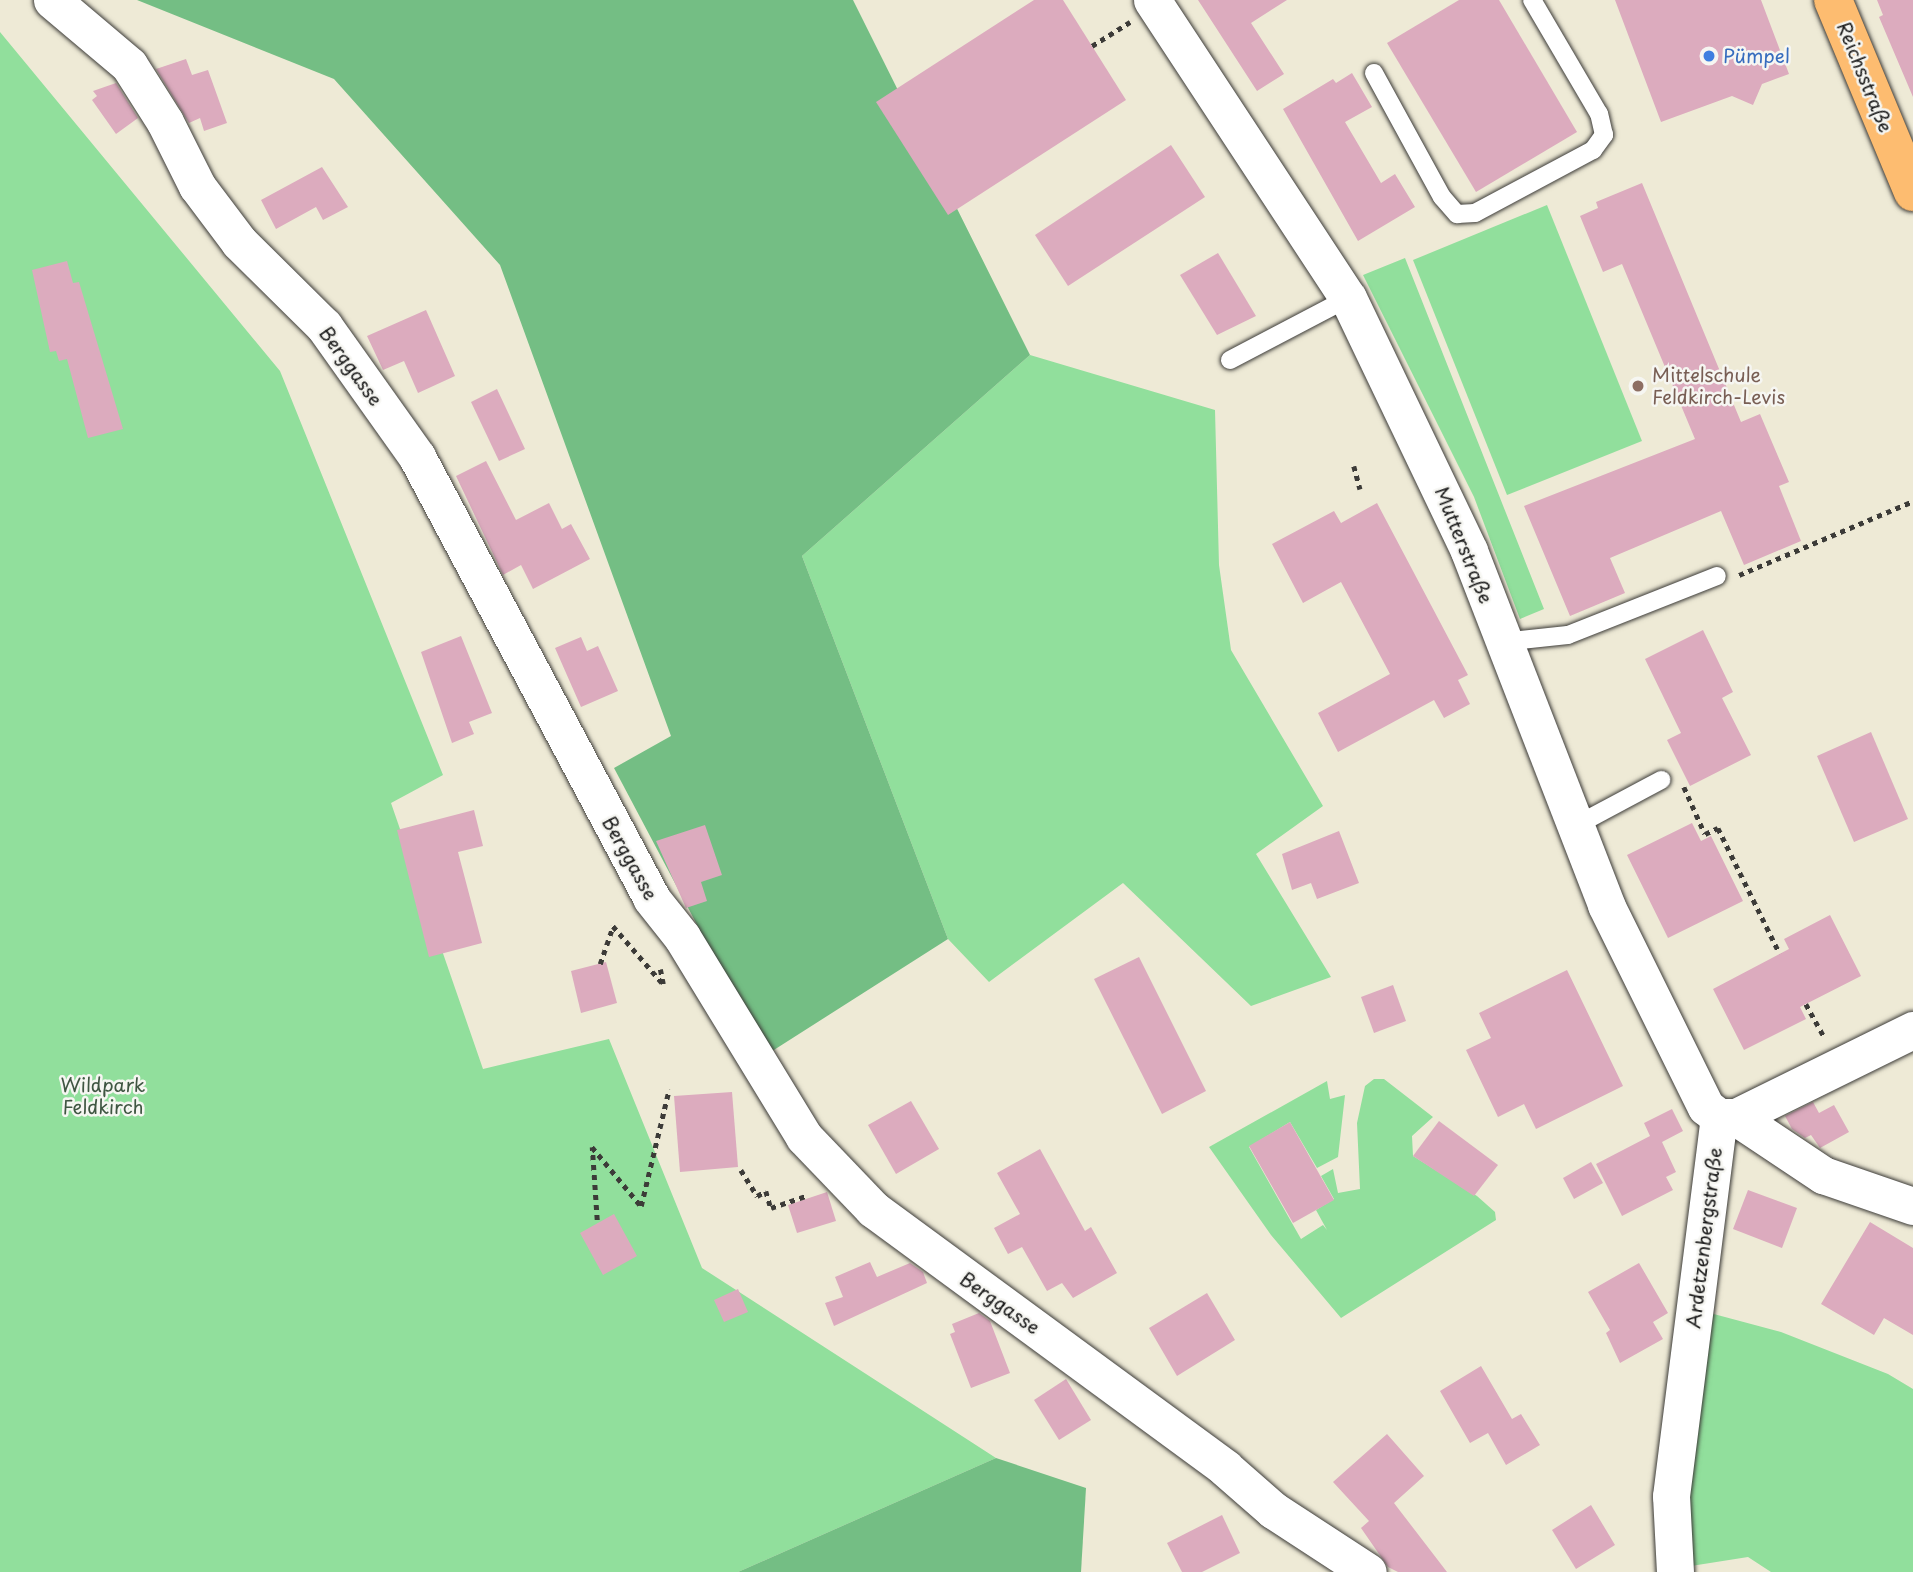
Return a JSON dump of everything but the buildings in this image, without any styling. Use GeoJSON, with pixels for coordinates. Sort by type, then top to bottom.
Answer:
{"type":"FeatureCollection","features":[{"type":"Feature","properties":{"kind":"main road","name":"Reichsstraße"},"geometry":{"type":"LineString","coordinates":[[1833,0],[1913,192]]}},
{"type":"Feature","properties":{"kind":"street","name":"Berggasse"},"geometry":{"type":"LineString","coordinates":[[52,0],[129,65],[165,122],[197,186],[239,242],[324,326],[418,457],[651,898],[682,937],[804,1137],[873,1209],[1225,1468],[1273,1510],[1368,1572]]}},
{"type":"Feature","properties":{"kind":"street","name":"Mutterstraße"},"geometry":{"type":"LineString","coordinates":[[1154,3],[1348,298],[1433,468],[1606,905],[1706,1107],[1728,1117],[1824,1175],[1913,1206]]}},
{"type":"Feature","properties":{"kind":"street"},"geometry":{"type":"LineString","coordinates":[[1728,1117],[1913,1030]]}},
{"type":"Feature","properties":{"kind":"street","name":"Ardetzenbergstraße"},"geometry":{"type":"LineString","coordinates":[[1675,1572],[1671,1496],[1728,1117]]}},
{"type":"Feature","properties":{"kind":"lane"},"geometry":{"type":"LineString","coordinates":[[1374,72],[1442,197],[1457,214],[1475,213],[1593,150],[1604,135],[1599,114],[1532,0]]}},
{"type":"Feature","properties":{"kind":"lane"},"geometry":{"type":"LineString","coordinates":[[1230,360],[1348,298]]}},
{"type":"Feature","properties":{"kind":"lane"},"geometry":{"type":"LineString","coordinates":[[1502,642],[1568,635],[1717,576]]}},
{"type":"Feature","properties":{"kind":"lane"},"geometry":{"type":"LineString","coordinates":[[1574,826],[1661,780]]}},
{"type":"Feature","properties":{"kind":"path"},"geometry":{"type":"LineString","coordinates":[[1092,46],[1154,3]]}},
{"type":"Feature","properties":{"kind":"path"},"geometry":{"type":"LineString","coordinates":[[1354,466],[1360,489]]}},
{"type":"Feature","properties":{"kind":"path"},"geometry":{"type":"LineString","coordinates":[[1717,576],[1748,575],[1913,501]]}},
{"type":"Feature","properties":{"kind":"path"},"geometry":{"type":"LineString","coordinates":[[1661,780],[1677,772],[1705,834],[1718,828],[1780,954]]}},
{"type":"Feature","properties":{"kind":"path"},"geometry":{"type":"LineString","coordinates":[[600,964],[613,926],[663,984],[659,960]]}},
{"type":"Feature","properties":{"kind":"path"},"geometry":{"type":"LineString","coordinates":[[597,1220],[592,1147],[641,1206],[669,1089]]}},
{"type":"Feature","properties":{"kind":"path"},"geometry":{"type":"LineString","coordinates":[[741,1170],[757,1196],[766,1191],[771,1208],[806,1196]]}},
{"type":"Feature","properties":{"kind":"green space"},"geometry":{"type":"Polygon","coordinates":[[[137,0],[853,0],[1030,355],[802,556],[948,939],[766,1055],[614,768],[671,736],[500,265],[334,79],[137,0]]]}},
{"type":"Feature","properties":{"kind":"green space","name":"Wildpark Feldkirch"},"geometry":{"type":"Polygon","coordinates":[[[0,32],[280,371],[443,775],[391,803],[483,1069],[609,1039],[702,1268],[996,1458],[738,1572],[0,1572],[0,32]]]}},
{"type":"Feature","properties":{"kind":"green space"},"geometry":{"type":"Polygon","coordinates":[[[1547,205],[1642,441],[1507,495],[1413,260],[1547,205]]]}},
{"type":"Feature","properties":{"kind":"green space"},"geometry":{"type":"Polygon","coordinates":[[[1405,258],[1544,609],[1520,619],[1474,497],[1363,275],[1405,258]]]}},
{"type":"Feature","properties":{"kind":"green space"},"geometry":{"type":"Polygon","coordinates":[[[1030,355],[1215,410],[1219,565],[1231,650],[1323,806],[1256,854],[1331,977],[1251,1006],[1123,883],[989,982],[948,939],[802,556],[1030,355]]]}},
{"type":"Feature","properties":{"kind":"green space"},"geometry":{"type":"Polygon","coordinates":[[[1374,1079],[1384,1079],[1433,1117],[1412,1136],[1413,1156],[1477,1196],[1495,1212],[1496,1220],[1341,1318],[1271,1235],[1209,1147],[1327,1081],[1330,1099],[1345,1095],[1338,1157],[1317,1168],[1290,1122],[1249,1147],[1301,1239],[1323,1225],[1327,1230],[1316,1210],[1334,1199],[1321,1176],[1333,1169],[1338,1193],[1360,1189],[1357,1123],[1365,1086],[1374,1079]]]}},
{"type":"Feature","properties":{"kind":"green space"},"geometry":{"type":"Polygon","coordinates":[[[1710,1313],[1781,1332],[1888,1374],[1913,1389],[1913,1572],[1771,1572],[1748,1557],[1691,1566],[1686,1523],[1710,1313]]]}},
{"type":"Feature","properties":{"kind":"green space"},"geometry":{"type":"Polygon","coordinates":[[[996,1458],[1086,1488],[1081,1572],[738,1572],[996,1458]]]}},
{"type":"Feature","properties":{"kind":"place","name":"Pümpel"},"geometry":{"type":"Point","coordinates":[1709,56]}},
{"type":"Feature","properties":{"kind":"place","name":"Mittelschule Feldkirch-Levis"},"geometry":{"type":"Point","coordinates":[1638,386]}}]}
